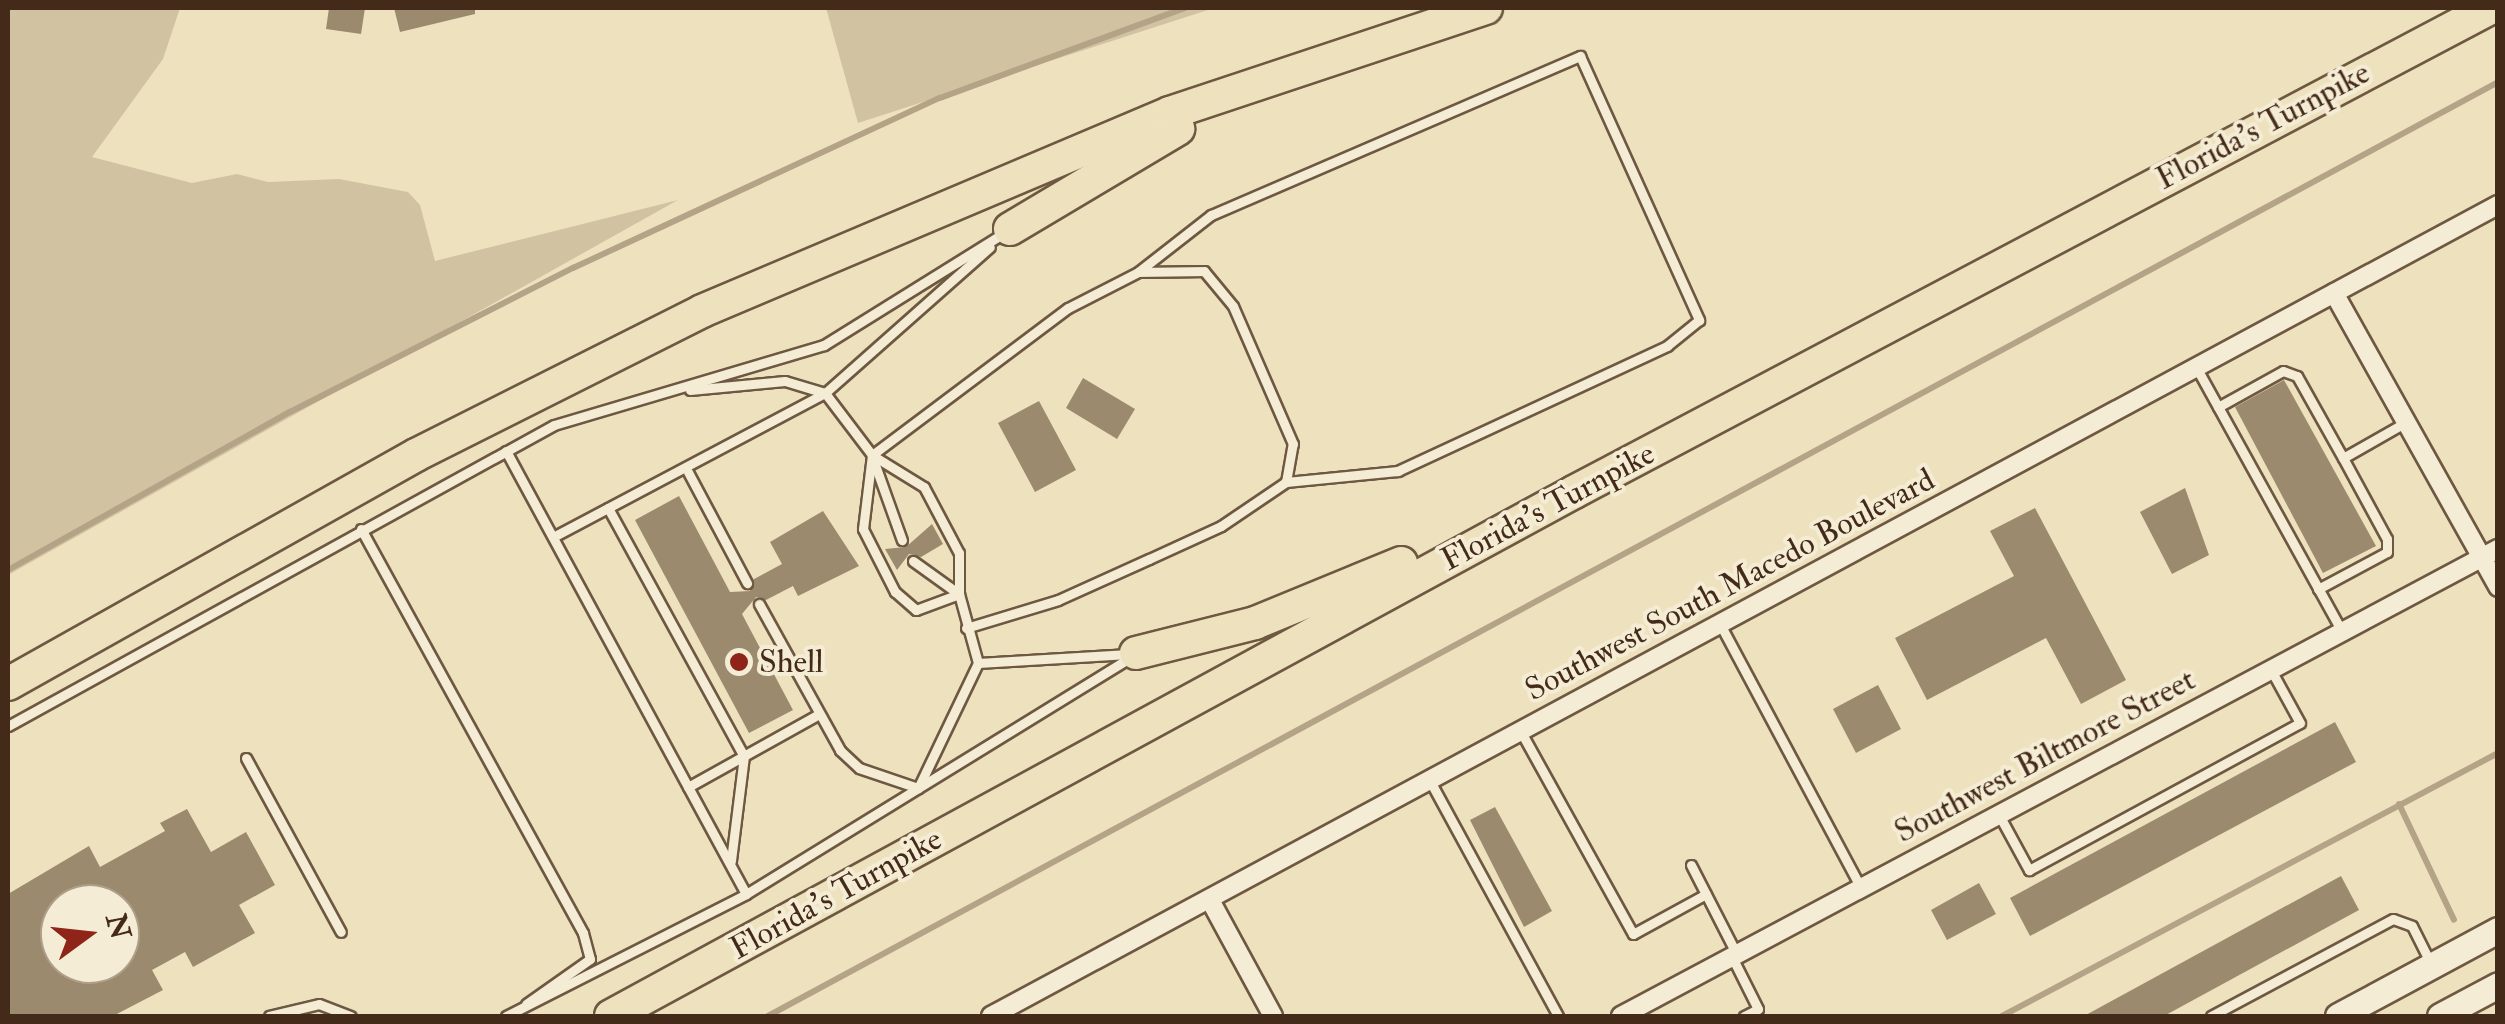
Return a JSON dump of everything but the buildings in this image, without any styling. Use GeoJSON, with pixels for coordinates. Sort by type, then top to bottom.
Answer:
{"type":"FeatureCollection","features":[{"type":"Feature","properties":{"kind":"highway"},"geometry":{"type":"LineString","coordinates":[[8,684],[416,454],[702,311],[1170,113],[1486,8]]}},
{"type":"Feature","properties":{"kind":"highway","name":"Florida's Turnpike"},"geometry":{"type":"LineString","coordinates":[[611,1016],[1574,492],[2490,8]]}},
{"type":"Feature","properties":{"kind":"highway"},"geometry":{"type":"LineString","coordinates":[[1010,229],[1160,138],[1303,67]]}},
{"type":"Feature","properties":{"kind":"highway"},"geometry":{"type":"LineString","coordinates":[[1136,653],[1255,623],[1369,579],[1494,516],[1574,492]]}},
{"type":"Feature","properties":{"kind":"main road"},"geometry":{"type":"LineString","coordinates":[[2338,1016],[2498,930]]}},
{"type":"Feature","properties":{"kind":"main road"},"geometry":{"type":"LineString","coordinates":[[2440,1016],[2498,985]]}},
{"type":"Feature","properties":{"kind":"street","name":"Southwest South Macedo Boulevard"},"geometry":{"type":"LineString","coordinates":[[991,1016],[2498,205]]}},
{"type":"Feature","properties":{"kind":"street"},"geometry":{"type":"LineString","coordinates":[[2334,293],[2406,422],[2490,553],[2498,587]]}},
{"type":"Feature","properties":{"kind":"street","name":"Southwest Biltmore Street"},"geometry":{"type":"LineString","coordinates":[[1621,1016],[2490,553]]}},
{"type":"Feature","properties":{"kind":"street"},"geometry":{"type":"LineString","coordinates":[[1210,900],[1273,1016]]}},
{"type":"Feature","properties":{"kind":"lane"},"geometry":{"type":"LineString","coordinates":[[959,594],[916,610],[895,592],[863,529],[872,455],[1068,308],[1138,272],[1211,215],[1580,56],[1699,320],[1667,346],[1398,471],[1286,482],[1222,526],[1058,600],[966,628]]}},
{"type":"Feature","properties":{"kind":"lane"},"geometry":{"type":"LineString","coordinates":[[553,537],[688,472],[824,392],[1010,229]]}},
{"type":"Feature","properties":{"kind":"lane"},"geometry":{"type":"LineString","coordinates":[[8,726],[554,425],[824,345],[1010,229]]}},
{"type":"Feature","properties":{"kind":"lane"},"geometry":{"type":"LineString","coordinates":[[1138,272],[1204,271],[1233,306],[1293,444],[1286,482]]}},
{"type":"Feature","properties":{"kind":"lane"},"geometry":{"type":"LineString","coordinates":[[2196,367],[2342,632]]}},
{"type":"Feature","properties":{"kind":"lane"},"geometry":{"type":"LineString","coordinates":[[2218,407],[2283,371],[2333,439],[2360,488],[2379,524],[2387,552],[2318,589]]}},
{"type":"Feature","properties":{"kind":"lane"},"geometry":{"type":"LineString","coordinates":[[652,396],[746,381],[824,392],[872,455],[924,487],[959,553],[959,594],[978,662],[918,788]]}},
{"type":"Feature","properties":{"kind":"lane"},"geometry":{"type":"LineString","coordinates":[[2343,458],[2406,422]]}},
{"type":"Feature","properties":{"kind":"lane"},"geometry":{"type":"LineString","coordinates":[[2232,433],[2245,424]]}},
{"type":"Feature","properties":{"kind":"lane"},"geometry":{"type":"LineString","coordinates":[[2322,444],[2333,439]]}},
{"type":"Feature","properties":{"kind":"lane"},"geometry":{"type":"LineString","coordinates":[[506,451],[746,894]]}},
{"type":"Feature","properties":{"kind":"lane"},"geometry":{"type":"LineString","coordinates":[[872,455],[882,501],[902,540]]}},
{"type":"Feature","properties":{"kind":"lane"},"geometry":{"type":"LineString","coordinates":[[688,472],[747,583]]}},
{"type":"Feature","properties":{"kind":"lane"},"geometry":{"type":"LineString","coordinates":[[2257,478],[2270,472]]}},
{"type":"Feature","properties":{"kind":"lane"},"geometry":{"type":"LineString","coordinates":[[2348,494],[2360,488]]}},
{"type":"Feature","properties":{"kind":"lane"},"geometry":{"type":"LineString","coordinates":[[608,508],[744,756],[730,864]]}},
{"type":"Feature","properties":{"kind":"lane"},"geometry":{"type":"LineString","coordinates":[[2284,528],[2296,522]]}},
{"type":"Feature","properties":{"kind":"lane"},"geometry":{"type":"LineString","coordinates":[[2368,530],[2379,524]]}},
{"type":"Feature","properties":{"kind":"lane"},"geometry":{"type":"LineString","coordinates":[[361,529],[568,904],[590,959],[517,1011]]}},
{"type":"Feature","properties":{"kind":"lane"},"geometry":{"type":"LineString","coordinates":[[2305,566],[2316,559]]}},
{"type":"Feature","properties":{"kind":"lane"},"geometry":{"type":"LineString","coordinates":[[913,561],[959,594]]}},
{"type":"Feature","properties":{"kind":"lane"},"geometry":{"type":"LineString","coordinates":[[759,604],[840,750],[859,768],[918,788]]}},
{"type":"Feature","properties":{"kind":"lane"},"geometry":{"type":"LineString","coordinates":[[1720,624],[1861,888]]}},
{"type":"Feature","properties":{"kind":"lane"},"geometry":{"type":"LineString","coordinates":[[978,662],[1136,653]]}},
{"type":"Feature","properties":{"kind":"lane"},"geometry":{"type":"LineString","coordinates":[[506,1016],[746,894],[1136,653]]}},
{"type":"Feature","properties":{"kind":"lane"},"geometry":{"type":"LineString","coordinates":[[2000,815],[2028,870],[2300,723],[2271,670]]}},
{"type":"Feature","properties":{"kind":"lane"},"geometry":{"type":"LineString","coordinates":[[688,787],[820,714]]}},
{"type":"Feature","properties":{"kind":"lane"},"geometry":{"type":"LineString","coordinates":[[1521,732],[1633,934],[1706,894]]}},
{"type":"Feature","properties":{"kind":"lane"},"geometry":{"type":"LineString","coordinates":[[246,758],[342,932]]}},
{"type":"Feature","properties":{"kind":"lane"},"geometry":{"type":"LineString","coordinates":[[1430,781],[1558,1016]]}},
{"type":"Feature","properties":{"kind":"lane"},"geometry":{"type":"LineString","coordinates":[[1692,865],[1758,1009],[1744,1016]]}},
{"type":"Feature","properties":{"kind":"lane"},"geometry":{"type":"LineString","coordinates":[[2211,1016],[2394,919],[2412,926],[2432,965]]}},
{"type":"Feature","properties":{"kind":"lane"},"geometry":{"type":"LineString","coordinates":[[269,1016],[319,1004],[351,1016]]}},
{"type":"Feature","properties":{"kind":"shaded area"},"geometry":{"type":"Polygon","coordinates":[[[8,8],[180,8],[163,59],[92,157],[192,183],[237,174],[268,182],[339,179],[408,192],[420,205],[435,261],[678,200],[8,575],[8,8]]]}},
{"type":"Feature","properties":{"kind":"shaded area"},"geometry":{"type":"Polygon","coordinates":[[[826,8],[1214,8],[858,123],[826,8]]]}},
{"type":"Feature","properties":{"kind":"waterway"},"geometry":{"type":"LineString","coordinates":[[8,570],[290,412],[573,268],[940,98],[1185,8]]}},
{"type":"Feature","properties":{"kind":"waterway"},"geometry":{"type":"LineString","coordinates":[[768,1016],[2498,82]]}},
{"type":"Feature","properties":{"kind":"waterway"},"geometry":{"type":"LineString","coordinates":[[2002,1016],[2498,753]]}},
{"type":"Feature","properties":{"kind":"waterway"},"geometry":{"type":"LineString","coordinates":[[2399,804],[2454,920]]}},
{"type":"Feature","properties":{"kind":"place","name":"Shell"},"geometry":{"type":"Point","coordinates":[739,662]}}]}
